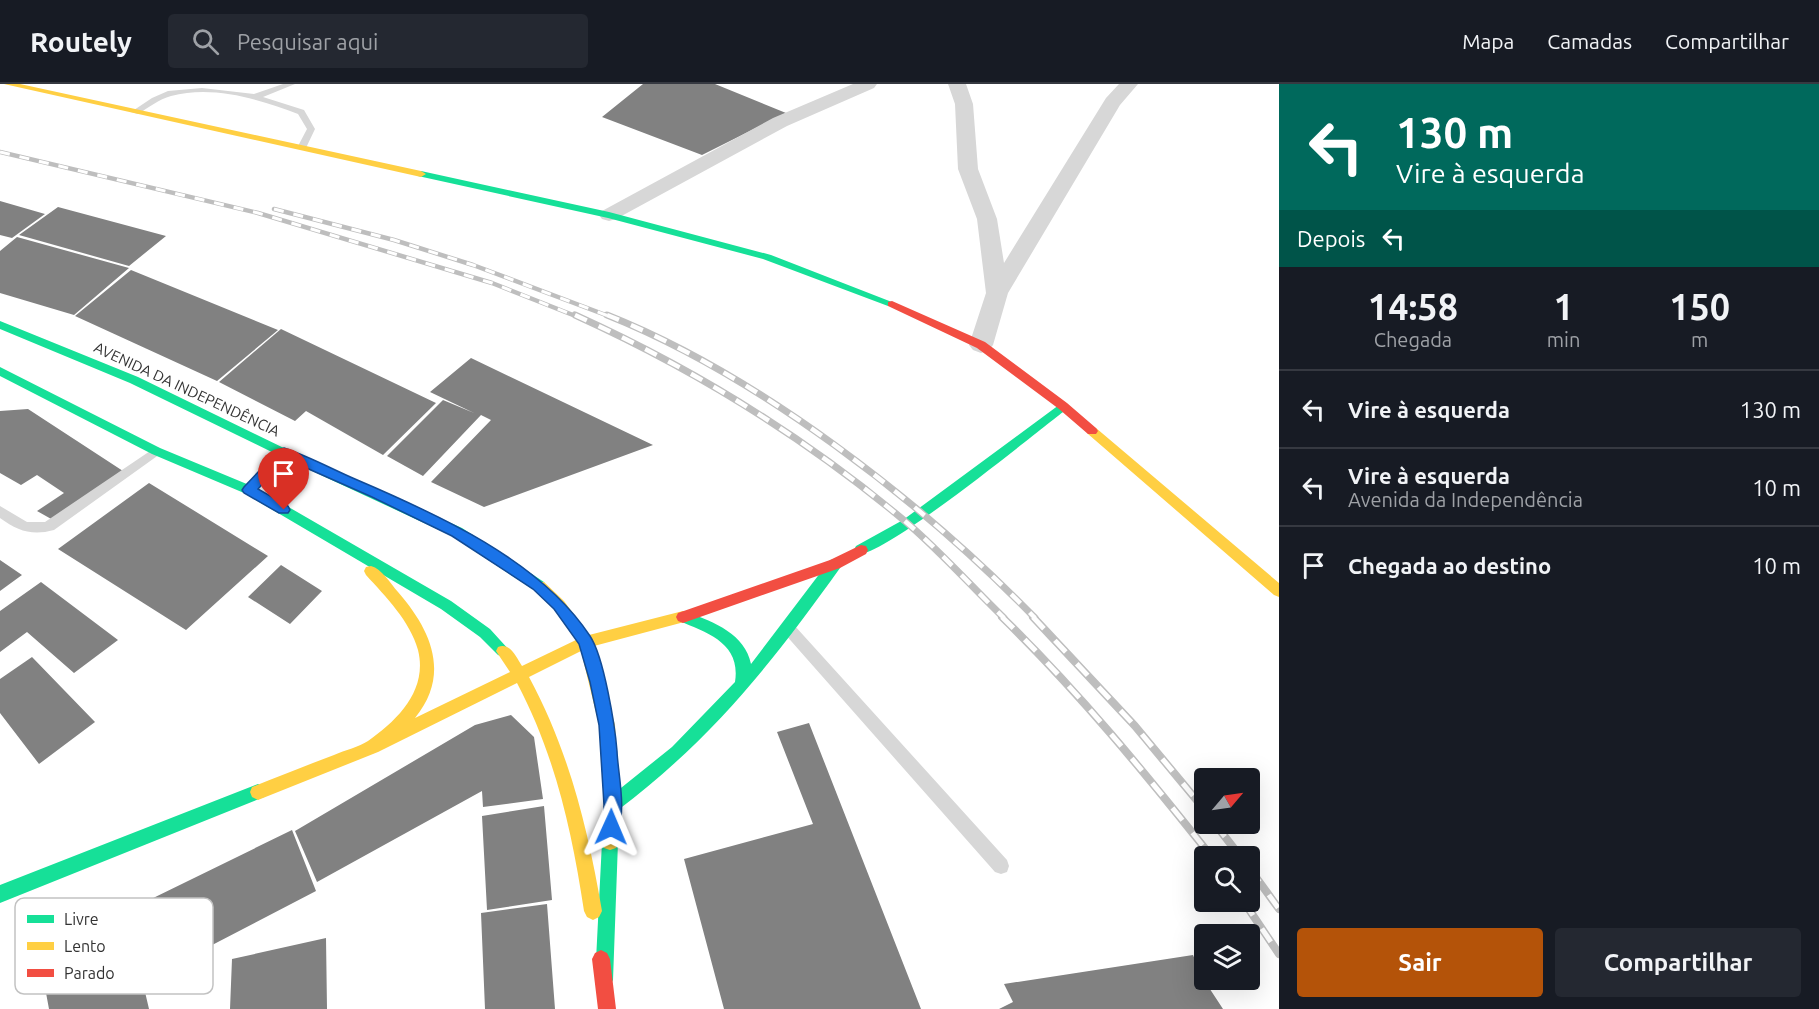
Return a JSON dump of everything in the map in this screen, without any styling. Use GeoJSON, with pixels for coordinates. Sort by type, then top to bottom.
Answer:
{"type":"FeatureCollection","features":[{"type":"Feature","properties":{"kind":"street"},"geometry":{"type":"LineString","coordinates":[[8,84],[609,215],[767,257],[876,297],[981,345],[1063,406],[1279,591]]}},
{"type":"Feature","properties":{"kind":"street"},"geometry":{"type":"LineString","coordinates":[[609,215],[780,122],[868,84]]}},
{"type":"Feature","properties":{"kind":"street"},"geometry":{"type":"LineString","coordinates":[[957,84],[964,104],[969,169],[987,219],[997,293]]}},
{"type":"Feature","properties":{"kind":"street"},"geometry":{"type":"LineString","coordinates":[[981,345],[997,293],[1112,102],[1129,84]]}},
{"type":"Feature","properties":{"kind":"street","name":"AVENIDA DA INDEPENDÊNCIA"},"geometry":{"type":"LineString","coordinates":[[0,325],[134,380],[280,457],[377,494],[457,532],[538,585],[559,605],[586,642],[607,725],[612,805],[604,980]]}},
{"type":"Feature","properties":{"kind":"street"},"geometry":{"type":"LineString","coordinates":[[0,371],[156,452],[252,486],[351,550],[446,604],[485,633],[507,656],[520,675],[551,734],[571,798],[584,853],[607,1009]]}},
{"type":"Feature","properties":{"kind":"street"},"geometry":{"type":"LineString","coordinates":[[0,380],[15,377]]}},
{"type":"Feature","properties":{"kind":"street"},"geometry":{"type":"LineString","coordinates":[[0,894],[372,747],[586,642],[684,616],[835,564],[908,524],[1063,406]]}},
{"type":"Feature","properties":{"kind":"street"},"geometry":{"type":"LineString","coordinates":[[351,550],[400,603],[419,630],[428,659],[428,680],[418,704],[372,747]]}},
{"type":"Feature","properties":{"kind":"street"},"geometry":{"type":"LineString","coordinates":[[612,805],[629,795],[686,747],[742,686],[789,628],[835,564]]}},
{"type":"Feature","properties":{"kind":"street"},"geometry":{"type":"LineString","coordinates":[[684,616],[713,629],[729,640],[740,653],[747,669],[742,686]]}},
{"type":"Feature","properties":{"kind":"lane"},"geometry":{"type":"LineString","coordinates":[[257,96],[260,84]]}},
{"type":"Feature","properties":{"kind":"lane"},"geometry":{"type":"LineString","coordinates":[[257,96],[291,84]]}},
{"type":"Feature","properties":{"kind":"lane"},"geometry":{"type":"LineString","coordinates":[[135,112],[166,95],[202,89],[257,96],[301,112],[310,129],[302,148]]}},
{"type":"Feature","properties":{"kind":"lane"},"geometry":{"type":"LineString","coordinates":[[0,511],[21,526],[35,530],[49,526],[156,452]]}},
{"type":"Feature","properties":{"kind":"lane"},"geometry":{"type":"LineString","coordinates":[[789,628],[1001,866]]}},
{"type":"Feature","properties":{"kind":"building"},"geometry":{"type":"Polygon","coordinates":[[[643,84],[715,84],[786,113],[702,155],[602,117],[643,84]]]}},
{"type":"Feature","properties":{"kind":"building"},"geometry":{"type":"Polygon","coordinates":[[[0,201],[45,214],[12,238],[0,235],[0,201]]]}},
{"type":"Feature","properties":{"kind":"building"},"geometry":{"type":"Polygon","coordinates":[[[58,207],[166,236],[129,266],[19,235],[58,207]]]}},
{"type":"Feature","properties":{"kind":"building"},"geometry":{"type":"Polygon","coordinates":[[[17,237],[129,268],[74,315],[0,293],[0,251],[17,237]]]}},
{"type":"Feature","properties":{"kind":"building"},"geometry":{"type":"Polygon","coordinates":[[[131,270],[278,330],[217,381],[75,316],[131,270]]]}},
{"type":"Feature","properties":{"kind":"building"},"geometry":{"type":"Polygon","coordinates":[[[281,329],[436,403],[383,455],[306,411],[295,421],[219,382],[281,329]]]}},
{"type":"Feature","properties":{"kind":"building"},"geometry":{"type":"Polygon","coordinates":[[[471,358],[653,445],[484,507],[431,482],[491,420],[481,415],[423,476],[387,456],[443,400],[474,413],[430,392],[471,358]]]}},
{"type":"Feature","properties":{"kind":"building"},"geometry":{"type":"Polygon","coordinates":[[[28,409],[123,471],[53,520],[37,511],[64,493],[37,475],[21,485],[0,473],[0,411],[28,409]]]}},
{"type":"Feature","properties":{"kind":"building"},"geometry":{"type":"Polygon","coordinates":[[[149,483],[268,556],[186,630],[58,549],[149,483]]]}},
{"type":"Feature","properties":{"kind":"building"},"geometry":{"type":"Polygon","coordinates":[[[0,560],[22,575],[0,591],[0,560]]]}},
{"type":"Feature","properties":{"kind":"building"},"geometry":{"type":"Polygon","coordinates":[[[281,565],[322,591],[290,624],[248,597],[281,565]]]}},
{"type":"Feature","properties":{"kind":"building"},"geometry":{"type":"Polygon","coordinates":[[[41,582],[118,640],[74,673],[27,632],[0,652],[0,611],[41,582]]]}},
{"type":"Feature","properties":{"kind":"building"},"geometry":{"type":"Polygon","coordinates":[[[32,657],[95,722],[39,764],[0,713],[0,679],[32,657]]]}},
{"type":"Feature","properties":{"kind":"building"},"geometry":{"type":"Polygon","coordinates":[[[511,715],[534,737],[543,799],[483,807],[482,791],[317,882],[295,831],[475,725],[511,715]]]}},
{"type":"Feature","properties":{"kind":"building"},"geometry":{"type":"Polygon","coordinates":[[[809,723],[921,1009],[724,1009],[684,859],[813,824],[777,732],[809,723]]]}},
{"type":"Feature","properties":{"kind":"building"},"geometry":{"type":"Polygon","coordinates":[[[544,806],[552,900],[487,910],[482,816],[544,806]]]}},
{"type":"Feature","properties":{"kind":"building"},"geometry":{"type":"Polygon","coordinates":[[[292,830],[316,891],[213,945],[213,898],[153,898],[292,830]]]}},
{"type":"Feature","properties":{"kind":"building"},"geometry":{"type":"Polygon","coordinates":[[[547,904],[555,1009],[485,1009],[481,913],[547,904]]]}},
{"type":"Feature","properties":{"kind":"building"},"geometry":{"type":"Polygon","coordinates":[[[326,938],[327,1009],[230,1009],[232,959],[326,938]]]}},
{"type":"Feature","properties":{"kind":"building"},"geometry":{"type":"Polygon","coordinates":[[[1193,955],[1194,990],[1211,990],[1223,1009],[999,1009],[1013,1002],[1004,984],[1193,955]]]}},
{"type":"Feature","properties":{"kind":"building"},"geometry":{"type":"Polygon","coordinates":[[[46,994],[145,994],[149,1009],[49,1009],[46,994]]]}},
{"type":"Feature","properties":{"kind":"railway"},"geometry":{"type":"LineString","coordinates":[[0,152],[258,213],[492,283],[578,317]]}},
{"type":"Feature","properties":{"kind":"railway"},"geometry":{"type":"LineString","coordinates":[[274,209],[394,240],[473,265],[611,317]]}},
{"type":"Feature","properties":{"kind":"railway"},"geometry":{"type":"LineString","coordinates":[[575,315],[706,382],[748,407],[829,462],[919,533],[1004,618]]}},
{"type":"Feature","properties":{"kind":"railway"},"geometry":{"type":"LineString","coordinates":[[607,315],[664,340],[722,371],[835,446],[942,530],[1035,618]]}},
{"type":"Feature","properties":{"kind":"railway"},"geometry":{"type":"LineString","coordinates":[[1002,617],[1110,733],[1203,846]]}},
{"type":"Feature","properties":{"kind":"railway"},"geometry":{"type":"LineString","coordinates":[[1033,617],[1135,726],[1194,797]]}},
{"type":"Feature","properties":{"kind":"railway"},"geometry":{"type":"LineString","coordinates":[[1223,834],[1232,846]]}},
{"type":"Feature","properties":{"kind":"railway"},"geometry":{"type":"LineString","coordinates":[[1260,883],[1279,909]]}},
{"type":"Feature","properties":{"kind":"railway"},"geometry":{"type":"LineString","coordinates":[[1251,912],[1279,954]]}},
{"type":"Feature","properties":{"kind":"traffic: fast"},"geometry":{"type":"LineString","coordinates":[[421,174],[609,215],[767,257],[892,304]]}},
{"type":"Feature","properties":{"kind":"traffic: fast"},"geometry":{"type":"LineString","coordinates":[[0,325],[134,380],[284,453],[457,532],[539,586]]}},
{"type":"Feature","properties":{"kind":"traffic: fast"},"geometry":{"type":"LineString","coordinates":[[0,371],[156,451],[249,490],[446,605],[485,633],[503,651]]}},
{"type":"Feature","properties":{"kind":"traffic: fast"},"geometry":{"type":"LineString","coordinates":[[861,550],[908,524],[1063,406]]}},
{"type":"Feature","properties":{"kind":"traffic: fast"},"geometry":{"type":"LineString","coordinates":[[612,805],[678,752],[707,724],[760,663],[835,564]]}},
{"type":"Feature","properties":{"kind":"traffic: fast"},"geometry":{"type":"LineString","coordinates":[[684,617],[720,633],[737,649],[744,672],[742,686]]}},
{"type":"Feature","properties":{"kind":"traffic: fast"},"geometry":{"type":"LineString","coordinates":[[0,894],[258,792]]}},
{"type":"Feature","properties":{"kind":"traffic: fast"},"geometry":{"type":"LineString","coordinates":[[604,980],[610,842]]}},
{"type":"Feature","properties":{"kind":"traffic: slow"},"geometry":{"type":"LineString","coordinates":[[8,84],[421,174]]}},
{"type":"Feature","properties":{"kind":"traffic: slow"},"geometry":{"type":"LineString","coordinates":[[1092,431],[1279,591]]}},
{"type":"Feature","properties":{"kind":"traffic: slow"},"geometry":{"type":"LineString","coordinates":[[371,571],[396,600],[418,633],[425,650],[428,668],[425,687],[412,711],[372,747]]}},
{"type":"Feature","properties":{"kind":"traffic: slow"},"geometry":{"type":"LineString","coordinates":[[539,586],[559,605],[586,642],[607,725],[612,805],[610,842]]}},
{"type":"Feature","properties":{"kind":"traffic: slow"},"geometry":{"type":"LineString","coordinates":[[258,792],[372,747],[586,642],[683,617]]}},
{"type":"Feature","properties":{"kind":"traffic: slow"},"geometry":{"type":"LineString","coordinates":[[503,651],[526,686],[555,749],[572,802],[593,911]]}},
{"type":"Feature","properties":{"kind":"traffic: jam"},"geometry":{"type":"LineString","coordinates":[[892,304],[981,345],[1063,406],[1092,431]]}},
{"type":"Feature","properties":{"kind":"traffic: jam"},"geometry":{"type":"LineString","coordinates":[[683,617],[835,564],[861,550]]}},
{"type":"Feature","properties":{"kind":"traffic: jam"},"geometry":{"type":"LineString","coordinates":[[601,959],[607,1009]]}},
{"type":"Feature","properties":{"kind":"route"},"geometry":{"type":"LineString","coordinates":[[284,510],[249,490],[284,453],[457,532],[538,585],[559,605],[586,642],[597,682],[607,725],[610,753],[611,827]]}}]}
